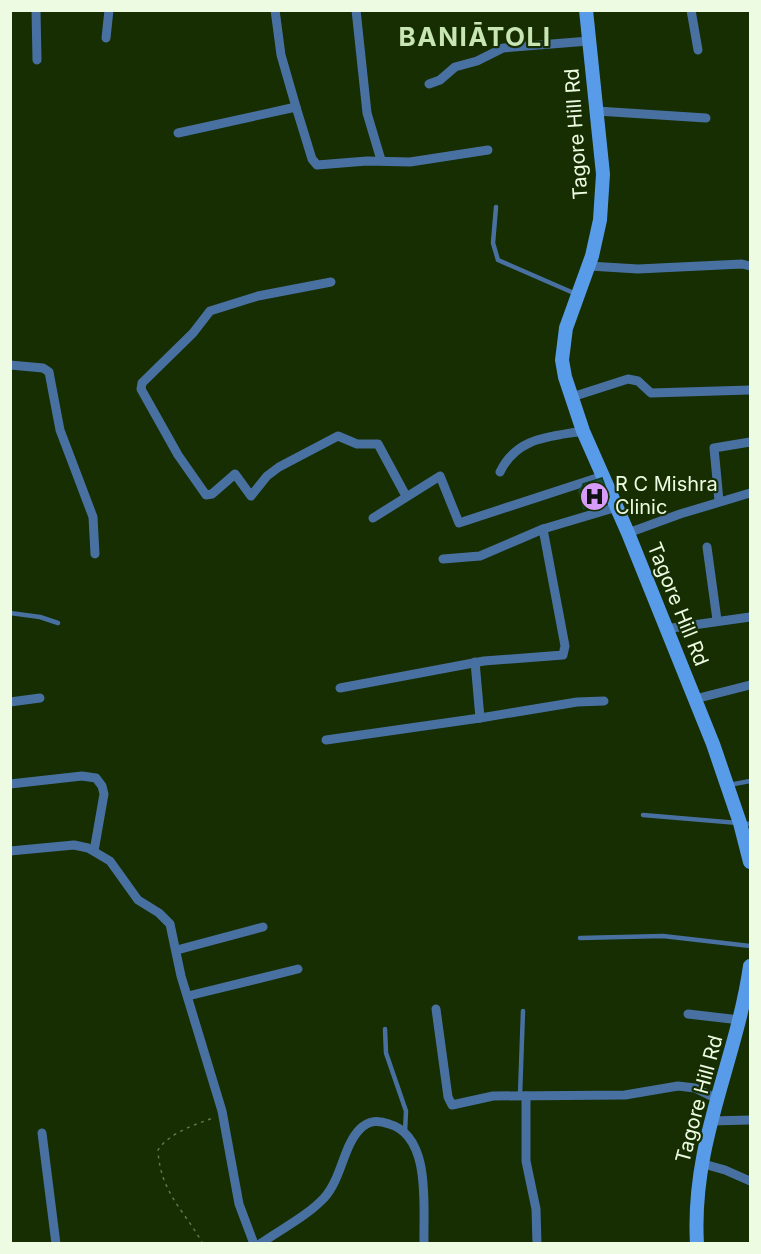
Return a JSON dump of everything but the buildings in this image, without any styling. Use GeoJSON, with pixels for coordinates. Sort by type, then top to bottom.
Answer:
{"type":"FeatureCollection","features":[{"type":"Feature","properties":{"kind":"main road","name":"Tagore Hill Rd"},"geometry":{"type":"LineString","coordinates":[[586,10],[603,174],[602,199],[589,266],[566,327],[562,352],[565,376],[583,431],[617,507],[745,824],[750,862]]}},
{"type":"Feature","properties":{"kind":"main road","name":"Tagore Hill Rd"},"geometry":{"type":"LineString","coordinates":[[697,1244],[696,1198],[700,1163],[715,1098],[740,1020],[750,966]]}},
{"type":"Feature","properties":{"kind":"street"},"geometry":{"type":"LineString","coordinates":[[36,10],[37,60]]}},
{"type":"Feature","properties":{"kind":"street"},"geometry":{"type":"LineString","coordinates":[[106,38],[109,10]]}},
{"type":"Feature","properties":{"kind":"street"},"geometry":{"type":"LineString","coordinates":[[275,10],[281,55],[315,164],[381,160],[410,162],[488,150]]}},
{"type":"Feature","properties":{"kind":"street"},"geometry":{"type":"LineString","coordinates":[[356,10],[366,102],[381,160]]}},
{"type":"Feature","properties":{"kind":"street"},"geometry":{"type":"LineString","coordinates":[[691,10],[698,50]]}},
{"type":"Feature","properties":{"kind":"street"},"geometry":{"type":"LineString","coordinates":[[429,84],[440,80],[455,67],[477,61],[503,48],[589,40]]}},
{"type":"Feature","properties":{"kind":"street"},"geometry":{"type":"LineString","coordinates":[[178,133],[296,107]]}},
{"type":"Feature","properties":{"kind":"street"},"geometry":{"type":"LineString","coordinates":[[597,111],[706,118]]}},
{"type":"Feature","properties":{"kind":"street"},"geometry":{"type":"LineString","coordinates":[[589,266],[638,269],[742,264],[750,266]]}},
{"type":"Feature","properties":{"kind":"street"},"geometry":{"type":"LineString","coordinates":[[331,282],[258,296],[210,311],[193,333],[142,383],[141,389],[178,455],[206,495],[212,494],[235,474],[251,496],[267,476],[279,467],[338,436],[357,444],[378,444],[406,496]]}},
{"type":"Feature","properties":{"kind":"street"},"geometry":{"type":"LineString","coordinates":[[10,365],[43,368],[49,372],[60,430],[93,516],[95,554]]}},
{"type":"Feature","properties":{"kind":"street"},"geometry":{"type":"LineString","coordinates":[[572,398],[632,379],[651,393],[750,390]]}},
{"type":"Feature","properties":{"kind":"street"},"geometry":{"type":"LineString","coordinates":[[500,472],[506,460],[527,442],[583,431]]}},
{"type":"Feature","properties":{"kind":"street"},"geometry":{"type":"LineString","coordinates":[[719,501],[714,448],[750,442]]}},
{"type":"Feature","properties":{"kind":"street"},"geometry":{"type":"LineString","coordinates":[[373,519],[406,496],[442,476],[456,521],[460,523],[603,476]]}},
{"type":"Feature","properties":{"kind":"street"},"geometry":{"type":"LineString","coordinates":[[628,534],[719,501],[750,493]]}},
{"type":"Feature","properties":{"kind":"street"},"geometry":{"type":"LineString","coordinates":[[443,559],[480,556],[543,529],[617,507]]}},
{"type":"Feature","properties":{"kind":"street"},"geometry":{"type":"LineString","coordinates":[[340,688],[475,662],[556,657],[565,653],[543,529]]}},
{"type":"Feature","properties":{"kind":"street"},"geometry":{"type":"LineString","coordinates":[[707,547],[717,620]]}},
{"type":"Feature","properties":{"kind":"street"},"geometry":{"type":"LineString","coordinates":[[665,629],[750,617]]}},
{"type":"Feature","properties":{"kind":"street"},"geometry":{"type":"LineString","coordinates":[[475,662],[480,718]]}},
{"type":"Feature","properties":{"kind":"street"},"geometry":{"type":"LineString","coordinates":[[695,699],[750,685]]}},
{"type":"Feature","properties":{"kind":"street"},"geometry":{"type":"LineString","coordinates":[[10,702],[40,698]]}},
{"type":"Feature","properties":{"kind":"street"},"geometry":{"type":"LineString","coordinates":[[326,740],[577,702],[604,701]]}},
{"type":"Feature","properties":{"kind":"street"},"geometry":{"type":"LineString","coordinates":[[10,784],[82,776],[96,778],[104,794],[95,853]]}},
{"type":"Feature","properties":{"kind":"street"},"geometry":{"type":"LineString","coordinates":[[10,851],[74,845],[95,853],[110,861],[138,900],[166,919],[177,950],[222,1116],[239,1204],[255,1244]]}},
{"type":"Feature","properties":{"kind":"street"},"geometry":{"type":"LineString","coordinates":[[177,950],[263,927]]}},
{"type":"Feature","properties":{"kind":"street"},"geometry":{"type":"LineString","coordinates":[[188,996],[298,969]]}},
{"type":"Feature","properties":{"kind":"street"},"geometry":{"type":"LineString","coordinates":[[436,1009],[450,1104],[459,1105],[493,1096],[625,1095],[686,1085],[715,1098]]}},
{"type":"Feature","properties":{"kind":"street"},"geometry":{"type":"LineString","coordinates":[[688,1014],[740,1020]]}},
{"type":"Feature","properties":{"kind":"street"},"geometry":{"type":"LineString","coordinates":[[523,1096],[526,1161],[536,1209],[537,1244]]}},
{"type":"Feature","properties":{"kind":"street"},"geometry":{"type":"LineString","coordinates":[[260,1244],[324,1198],[333,1186],[352,1140],[365,1124],[379,1120],[405,1132],[412,1140],[419,1158],[424,1244]]}},
{"type":"Feature","properties":{"kind":"street"},"geometry":{"type":"LineString","coordinates":[[710,1121],[750,1120]]}},
{"type":"Feature","properties":{"kind":"street"},"geometry":{"type":"LineString","coordinates":[[42,1133],[56,1244]]}},
{"type":"Feature","properties":{"kind":"street"},"geometry":{"type":"LineString","coordinates":[[700,1163],[750,1180]]}},
{"type":"Feature","properties":{"kind":"lane"},"geometry":{"type":"LineString","coordinates":[[496,207],[493,243],[498,260],[578,295]]}},
{"type":"Feature","properties":{"kind":"lane"},"geometry":{"type":"LineString","coordinates":[[10,613],[40,617],[58,623]]}},
{"type":"Feature","properties":{"kind":"lane"},"geometry":{"type":"LineString","coordinates":[[728,785],[750,781]]}},
{"type":"Feature","properties":{"kind":"lane"},"geometry":{"type":"LineString","coordinates":[[644,815],[745,824]]}},
{"type":"Feature","properties":{"kind":"lane"},"geometry":{"type":"LineString","coordinates":[[580,938],[663,936],[750,946]]}},
{"type":"Feature","properties":{"kind":"lane"},"geometry":{"type":"LineString","coordinates":[[523,1011],[523,1096]]}},
{"type":"Feature","properties":{"kind":"lane"},"geometry":{"type":"LineString","coordinates":[[385,1029],[386,1053],[406,1111],[405,1132]]}},
{"type":"Feature","properties":{"kind":"path"},"geometry":{"type":"LineString","coordinates":[[203,1244],[175,1206],[168,1191],[158,1150],[163,1142],[188,1128],[222,1116]]}},
{"type":"Feature","properties":{"kind":"place","name":"R C Mishra Clinic"},"geometry":{"type":"Point","coordinates":[594,496]}},
{"type":"Feature","properties":{"kind":"district","name":"BANIĀTOLI"},"geometry":{"type":"Point","coordinates":[475,36]}}]}
